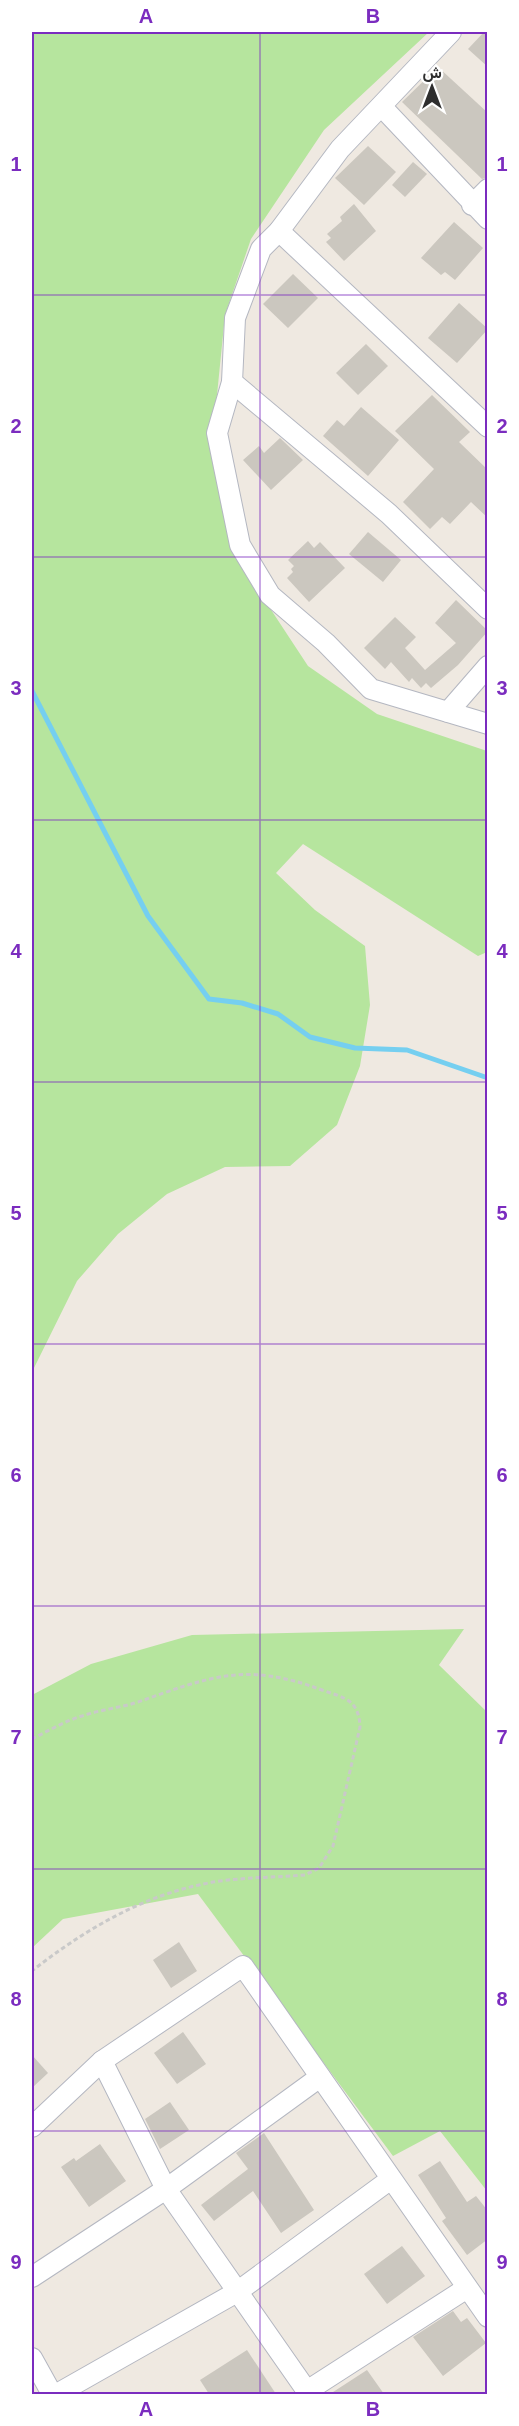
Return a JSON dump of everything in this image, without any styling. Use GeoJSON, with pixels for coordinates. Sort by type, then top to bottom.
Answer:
{"type":"FeatureCollection","features":[{"type":"Feature","properties":{"kind":"street"},"geometry":{"type":"LineString","coordinates":[[451,32],[382,108],[340,149],[279,231],[261,249],[235,318],[232,382],[218,433],[226,485],[240,545],[270,595],[326,643],[371,689],[488,724]]}},
{"type":"Feature","properties":{"kind":"street"},"geometry":{"type":"LineString","coordinates":[[382,108],[472,205],[488,219]]}},
{"type":"Feature","properties":{"kind":"street"},"geometry":{"type":"LineString","coordinates":[[472,205],[488,189]]}},
{"type":"Feature","properties":{"kind":"street"},"geometry":{"type":"LineString","coordinates":[[279,231],[488,427]]}},
{"type":"Feature","properties":{"kind":"street"},"geometry":{"type":"LineString","coordinates":[[232,382],[389,514],[488,609]]}},
{"type":"Feature","properties":{"kind":"street"},"geometry":{"type":"LineString","coordinates":[[448,712],[488,666]]}},
{"type":"Feature","properties":{"kind":"street"},"geometry":{"type":"LineString","coordinates":[[32,2127],[102,2061],[243,1966],[488,2317]]}},
{"type":"Feature","properties":{"kind":"street"},"geometry":{"type":"LineString","coordinates":[[102,2061],[166,2189],[308,2393],[467,2288]]}},
{"type":"Feature","properties":{"kind":"street"},"geometry":{"type":"LineString","coordinates":[[32,2277],[166,2189],[320,2077]]}},
{"type":"Feature","properties":{"kind":"street"},"geometry":{"type":"LineString","coordinates":[[57,2394],[237,2292],[391,2179]]}},
{"type":"Feature","properties":{"kind":"street"},"geometry":{"type":"LineString","coordinates":[[32,2358],[52,2394]]}},
{"type":"Feature","properties":{"kind":"path"},"geometry":{"type":"LineString","coordinates":[[32,1739],[81,1716],[134,1703],[178,1686],[236,1673],[289,1677],[350,1700],[359,1713],[360,1727],[333,1845],[319,1868],[304,1875],[199,1884],[144,1902],[57,1951],[32,1971]]}},
{"type":"Feature","properties":{"kind":"green space"},"geometry":{"type":"Polygon","coordinates":[[[32,32],[429,32],[324,130],[251,239],[225,315],[215,415],[258,590],[308,666],[377,714],[487,751],[487,952],[478,956],[303,844],[276,873],[315,910],[365,946],[370,1005],[360,1066],[337,1125],[290,1166],[225,1167],[167,1194],[118,1234],[77,1281],[32,1372],[32,32]]]}},
{"type":"Feature","properties":{"kind":"green space"},"geometry":{"type":"Polygon","coordinates":[[[464,1629],[439,1665],[487,1712],[487,2191],[440,2131],[393,2156],[198,1894],[63,1919],[32,1948],[32,1695],[91,1664],[192,1635],[464,1629]]]}},
{"type":"Feature","properties":{"kind":"building"},"geometry":{"type":"Polygon","coordinates":[[[484,32],[488,32],[488,67],[468,49],[484,32]]]}},
{"type":"Feature","properties":{"kind":"building"},"geometry":{"type":"Polygon","coordinates":[[[438,67],[488,113],[488,177],[482,179],[402,102],[438,67]]]}},
{"type":"Feature","properties":{"kind":"building"},"geometry":{"type":"Polygon","coordinates":[[[368,146],[396,172],[364,205],[335,178],[368,146]]]}},
{"type":"Feature","properties":{"kind":"building"},"geometry":{"type":"Polygon","coordinates":[[[413,162],[427,174],[405,197],[392,185],[413,162]]]}},
{"type":"Feature","properties":{"kind":"building"},"geometry":{"type":"Polygon","coordinates":[[[354,204],[376,231],[344,261],[326,242],[331,238],[327,234],[342,221],[340,217],[354,204]]]}},
{"type":"Feature","properties":{"kind":"building"},"geometry":{"type":"Polygon","coordinates":[[[454,222],[483,248],[455,280],[445,272],[441,275],[421,258],[454,222]]]}},
{"type":"Feature","properties":{"kind":"building"},"geometry":{"type":"Polygon","coordinates":[[[293,274],[318,298],[288,328],[263,304],[293,274]]]}},
{"type":"Feature","properties":{"kind":"building"},"geometry":{"type":"Polygon","coordinates":[[[459,303],[488,329],[457,363],[428,338],[459,303]]]}},
{"type":"Feature","properties":{"kind":"building"},"geometry":{"type":"Polygon","coordinates":[[[366,344],[388,366],[358,395],[336,373],[366,344]]]}},
{"type":"Feature","properties":{"kind":"building"},"geometry":{"type":"Polygon","coordinates":[[[432,395],[470,432],[459,442],[488,470],[488,518],[471,502],[450,524],[442,517],[430,529],[403,502],[434,469],[395,431],[432,395]]]}},
{"type":"Feature","properties":{"kind":"building"},"geometry":{"type":"Polygon","coordinates":[[[361,407],[399,440],[368,476],[323,436],[337,420],[344,426],[361,407]]]}},
{"type":"Feature","properties":{"kind":"building"},"geometry":{"type":"Polygon","coordinates":[[[280,438],[303,460],[271,490],[243,460],[259,446],[264,453],[280,438]]]}},
{"type":"Feature","properties":{"kind":"building"},"geometry":{"type":"Polygon","coordinates":[[[368,532],[401,560],[383,582],[349,554],[368,532]]]}},
{"type":"Feature","properties":{"kind":"building"},"geometry":{"type":"Polygon","coordinates":[[[308,541],[314,548],[320,542],[345,568],[309,602],[287,578],[293,572],[291,569],[294,566],[288,560],[308,541]]]}},
{"type":"Feature","properties":{"kind":"building"},"geometry":{"type":"Polygon","coordinates":[[[456,600],[488,631],[458,665],[431,688],[426,683],[421,688],[412,678],[409,682],[391,662],[385,669],[364,648],[395,617],[416,637],[405,648],[425,670],[456,643],[435,623],[456,600]]]}},
{"type":"Feature","properties":{"kind":"building"},"geometry":{"type":"Polygon","coordinates":[[[179,1942],[197,1971],[171,1988],[153,1960],[179,1942]]]}},
{"type":"Feature","properties":{"kind":"building"},"geometry":{"type":"Polygon","coordinates":[[[183,2032],[206,2064],[177,2084],[154,2053],[183,2032]]]}},
{"type":"Feature","properties":{"kind":"building"},"geometry":{"type":"Polygon","coordinates":[[[32,2055],[48,2073],[32,2088],[32,2055]]]}},
{"type":"Feature","properties":{"kind":"building"},"geometry":{"type":"Polygon","coordinates":[[[170,2102],[189,2130],[160,2149],[145,2119],[170,2102]]]}},
{"type":"Feature","properties":{"kind":"building"},"geometry":{"type":"Polygon","coordinates":[[[264,2133],[314,2210],[281,2233],[253,2191],[214,2221],[201,2205],[248,2169],[236,2153],[264,2133]]]}},
{"type":"Feature","properties":{"kind":"building"},"geometry":{"type":"Polygon","coordinates":[[[100,2144],[126,2181],[89,2207],[61,2167],[74,2158],[76,2161],[100,2144]]]}},
{"type":"Feature","properties":{"kind":"building"},"geometry":{"type":"Polygon","coordinates":[[[440,2161],[467,2202],[476,2196],[488,2211],[488,2239],[467,2255],[442,2221],[446,2218],[418,2175],[440,2161]]]}},
{"type":"Feature","properties":{"kind":"building"},"geometry":{"type":"Polygon","coordinates":[[[402,2246],[425,2276],[387,2304],[364,2274],[402,2246]]]}},
{"type":"Feature","properties":{"kind":"building"},"geometry":{"type":"Polygon","coordinates":[[[453,2311],[461,2322],[467,2318],[486,2343],[443,2376],[413,2337],[453,2311]]]}},
{"type":"Feature","properties":{"kind":"building"},"geometry":{"type":"Polygon","coordinates":[[[247,2350],[276,2394],[209,2394],[200,2380],[247,2350]]]}},
{"type":"Feature","properties":{"kind":"building"},"geometry":{"type":"Polygon","coordinates":[[[367,2370],[384,2394],[330,2394],[367,2370]]]}},
{"type":"Feature","properties":{"kind":"waterway"},"geometry":{"type":"LineString","coordinates":[[32,691],[148,916],[209,999],[242,1003],[278,1014],[310,1037],[355,1048],[407,1050],[488,1078]]}}]}
